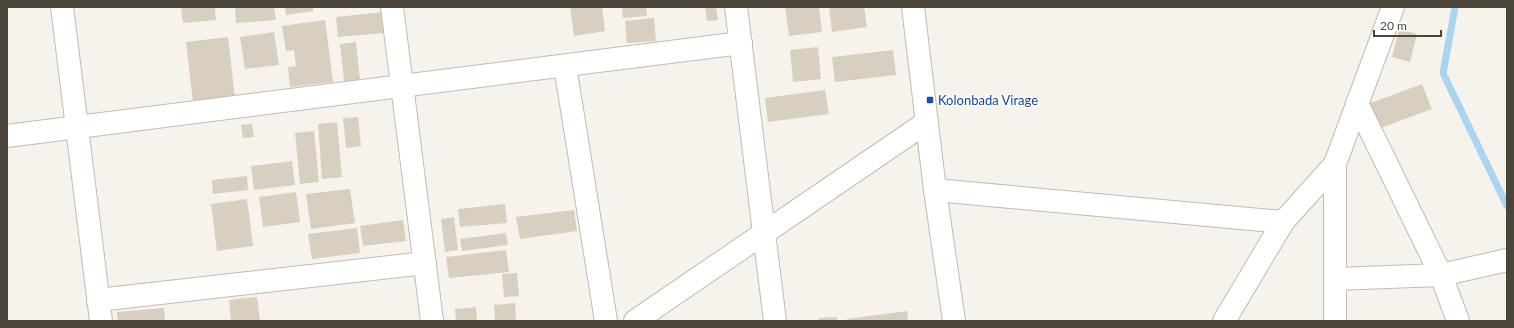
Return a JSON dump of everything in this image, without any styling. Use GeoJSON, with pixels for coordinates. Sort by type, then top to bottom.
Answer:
{"type":"FeatureCollection","features":[{"type":"Feature","properties":{"kind":"street"},"geometry":{"type":"LineString","coordinates":[[62,7],[101,321]]}},
{"type":"Feature","properties":{"kind":"street"},"geometry":{"type":"LineString","coordinates":[[392,7],[432,321]]}},
{"type":"Feature","properties":{"kind":"street"},"geometry":{"type":"LineString","coordinates":[[736,7],[775,321]]}},
{"type":"Feature","properties":{"kind":"street"},"geometry":{"type":"LineString","coordinates":[[913,7],[935,190],[954,321]]}},
{"type":"Feature","properties":{"kind":"street"},"geometry":{"type":"LineString","coordinates":[[1334,321],[1335,164],[1393,7]]}},
{"type":"Feature","properties":{"kind":"street"},"geometry":{"type":"LineString","coordinates":[[7,136],[741,43]]}},
{"type":"Feature","properties":{"kind":"street"},"geometry":{"type":"LineString","coordinates":[[565,66],[606,321]]}},
{"type":"Feature","properties":{"kind":"street"},"geometry":{"type":"LineString","coordinates":[[1357,104],[1441,275],[1458,321]]}},
{"type":"Feature","properties":{"kind":"street"},"geometry":{"type":"LineString","coordinates":[[635,321],[927,122]]}},
{"type":"Feature","properties":{"kind":"street"},"geometry":{"type":"LineString","coordinates":[[1224,321],[1283,222],[1335,164]]}},
{"type":"Feature","properties":{"kind":"street"},"geometry":{"type":"LineString","coordinates":[[935,190],[1283,222]]}},
{"type":"Feature","properties":{"kind":"street"},"geometry":{"type":"LineString","coordinates":[[1335,279],[1441,275],[1507,260]]}},
{"type":"Feature","properties":{"kind":"street"},"geometry":{"type":"LineString","coordinates":[[98,300],[425,263]]}},
{"type":"Feature","properties":{"kind":"building"},"geometry":{"type":"Polygon","coordinates":[[[181,7],[215,7],[216,20],[183,23],[181,7]]]}},
{"type":"Feature","properties":{"kind":"building"},"geometry":{"type":"Polygon","coordinates":[[[235,7],[274,7],[276,20],[236,23],[235,7]]]}},
{"type":"Feature","properties":{"kind":"building"},"geometry":{"type":"Polygon","coordinates":[[[285,7],[313,7],[313,11],[286,15],[285,7]]]}},
{"type":"Feature","properties":{"kind":"building"},"geometry":{"type":"Polygon","coordinates":[[[570,7],[602,7],[605,31],[574,36],[570,7]]]}},
{"type":"Feature","properties":{"kind":"building"},"geometry":{"type":"Polygon","coordinates":[[[622,7],[646,7],[647,16],[623,18],[622,7]]]}},
{"type":"Feature","properties":{"kind":"building"},"geometry":{"type":"Polygon","coordinates":[[[705,7],[716,7],[718,20],[707,21],[705,7]]]}},
{"type":"Feature","properties":{"kind":"building"},"geometry":{"type":"Polygon","coordinates":[[[785,7],[819,7],[822,32],[789,36],[785,7]]]}},
{"type":"Feature","properties":{"kind":"building"},"geometry":{"type":"Polygon","coordinates":[[[829,7],[864,7],[867,27],[832,32],[829,7]]]}},
{"type":"Feature","properties":{"kind":"building"},"geometry":{"type":"Polygon","coordinates":[[[383,12],[385,33],[338,37],[336,17],[383,12]]]}},
{"type":"Feature","properties":{"kind":"building"},"geometry":{"type":"Polygon","coordinates":[[[654,18],[656,41],[627,43],[625,21],[654,18]]]}},
{"type":"Feature","properties":{"kind":"building"},"geometry":{"type":"Polygon","coordinates":[[[325,20],[333,82],[290,87],[288,67],[296,66],[294,50],[286,51],[282,26],[325,20]]]}},
{"type":"Feature","properties":{"kind":"building"},"geometry":{"type":"Polygon","coordinates":[[[1399,29],[1417,34],[1410,62],[1392,57],[1399,29]]]}},
{"type":"Feature","properties":{"kind":"building"},"geometry":{"type":"Polygon","coordinates":[[[274,32],[279,65],[245,69],[240,37],[274,32]]]}},
{"type":"Feature","properties":{"kind":"building"},"geometry":{"type":"Polygon","coordinates":[[[228,37],[235,98],[193,102],[186,42],[228,37]]]}},
{"type":"Feature","properties":{"kind":"building"},"geometry":{"type":"Polygon","coordinates":[[[356,42],[360,80],[344,81],[340,44],[356,42]]]}},
{"type":"Feature","properties":{"kind":"building"},"geometry":{"type":"Polygon","coordinates":[[[818,47],[821,79],[793,82],[790,50],[818,47]]]}},
{"type":"Feature","properties":{"kind":"building"},"geometry":{"type":"Polygon","coordinates":[[[893,50],[896,75],[835,82],[832,57],[893,50]]]}},
{"type":"Feature","properties":{"kind":"building"},"geometry":{"type":"Polygon","coordinates":[[[1422,84],[1432,109],[1378,129],[1368,104],[1422,84]]]}},
{"type":"Feature","properties":{"kind":"building"},"geometry":{"type":"Polygon","coordinates":[[[825,90],[829,114],[768,122],[765,98],[825,90]]]}},
{"type":"Feature","properties":{"kind":"building"},"geometry":{"type":"Polygon","coordinates":[[[358,117],[361,146],[346,148],[343,118],[358,117]]]}},
{"type":"Feature","properties":{"kind":"building"},"geometry":{"type":"Polygon","coordinates":[[[337,122],[342,177],[322,179],[318,124],[337,122]]]}},
{"type":"Feature","properties":{"kind":"building"},"geometry":{"type":"Polygon","coordinates":[[[252,124],[254,137],[243,138],[241,125],[252,124]]]}},
{"type":"Feature","properties":{"kind":"building"},"geometry":{"type":"Polygon","coordinates":[[[314,131],[319,182],[300,184],[295,133],[314,131]]]}},
{"type":"Feature","properties":{"kind":"building"},"geometry":{"type":"Polygon","coordinates":[[[292,161],[295,185],[254,190],[251,166],[292,161]]]}},
{"type":"Feature","properties":{"kind":"building"},"geometry":{"type":"Polygon","coordinates":[[[247,176],[248,190],[213,194],[212,180],[247,176]]]}},
{"type":"Feature","properties":{"kind":"building"},"geometry":{"type":"Polygon","coordinates":[[[350,189],[355,223],[311,229],[306,194],[350,189]]]}},
{"type":"Feature","properties":{"kind":"building"},"geometry":{"type":"Polygon","coordinates":[[[296,192],[300,222],[263,227],[259,197],[296,192]]]}},
{"type":"Feature","properties":{"kind":"building"},"geometry":{"type":"Polygon","coordinates":[[[247,199],[253,246],[217,251],[211,204],[247,199]]]}},
{"type":"Feature","properties":{"kind":"building"},"geometry":{"type":"Polygon","coordinates":[[[505,204],[507,223],[460,227],[458,209],[505,204]]]}},
{"type":"Feature","properties":{"kind":"building"},"geometry":{"type":"Polygon","coordinates":[[[574,210],[577,231],[520,239],[516,217],[574,210]]]}},
{"type":"Feature","properties":{"kind":"building"},"geometry":{"type":"Polygon","coordinates":[[[454,217],[458,250],[445,252],[441,219],[454,217]]]}},
{"type":"Feature","properties":{"kind":"building"},"geometry":{"type":"Polygon","coordinates":[[[403,220],[406,241],[363,246],[360,226],[403,220]]]}},
{"type":"Feature","properties":{"kind":"building"},"geometry":{"type":"Polygon","coordinates":[[[357,228],[360,253],[312,259],[308,234],[357,228]]]}},
{"type":"Feature","properties":{"kind":"building"},"geometry":{"type":"Polygon","coordinates":[[[506,233],[508,245],[462,251],[460,239],[506,233]]]}},
{"type":"Feature","properties":{"kind":"building"},"geometry":{"type":"Polygon","coordinates":[[[506,250],[509,272],[449,278],[446,257],[506,250]]]}},
{"type":"Feature","properties":{"kind":"building"},"geometry":{"type":"Polygon","coordinates":[[[517,273],[519,296],[504,297],[502,274],[517,273]]]}},
{"type":"Feature","properties":{"kind":"building"},"geometry":{"type":"Polygon","coordinates":[[[257,297],[260,321],[231,321],[229,300],[257,297]]]}},
{"type":"Feature","properties":{"kind":"building"},"geometry":{"type":"Polygon","coordinates":[[[515,303],[516,321],[495,321],[494,305],[515,303]]]}},
{"type":"Feature","properties":{"kind":"building"},"geometry":{"type":"Polygon","coordinates":[[[476,307],[477,321],[456,321],[455,309],[476,307]]]}},
{"type":"Feature","properties":{"kind":"building"},"geometry":{"type":"Polygon","coordinates":[[[164,308],[165,321],[118,321],[117,312],[164,308]]]}},
{"type":"Feature","properties":{"kind":"building"},"geometry":{"type":"Polygon","coordinates":[[[907,311],[908,321],[847,321],[847,319],[907,311]]]}},
{"type":"Feature","properties":{"kind":"building"},"geometry":{"type":"Polygon","coordinates":[[[837,317],[837,321],[819,321],[819,318],[837,317]]]}},
{"type":"Feature","properties":{"kind":"waterway"},"geometry":{"type":"LineString","coordinates":[[1455,7],[1443,73],[1507,206]]}},
{"type":"Feature","properties":{"kind":"place","name":"Kolonbada Virage"},"geometry":{"type":"Point","coordinates":[930,100]}}]}
